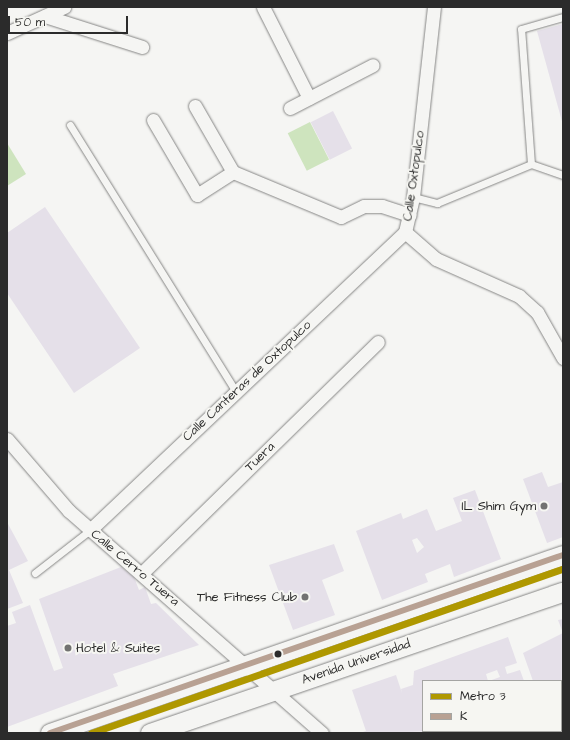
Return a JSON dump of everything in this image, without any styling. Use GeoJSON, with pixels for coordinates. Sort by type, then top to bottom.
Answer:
{"type":"FeatureCollection","features":[{"type":"Feature","properties":{"kind":"main road"},"geometry":{"type":"LineString","coordinates":[[50,733],[246,663],[563,555]]}},
{"type":"Feature","properties":{"kind":"main road","name":"Avenida Universidad"},"geometry":{"type":"LineString","coordinates":[[150,733],[270,690],[563,592]]}},
{"type":"Feature","properties":{"kind":"street"},"geometry":{"type":"LineString","coordinates":[[7,33],[64,7]]}},
{"type":"Feature","properties":{"kind":"street"},"geometry":{"type":"LineString","coordinates":[[263,7],[309,98]]}},
{"type":"Feature","properties":{"kind":"street","name":"Calle Oxtopulco"},"geometry":{"type":"LineString","coordinates":[[434,7],[413,197],[405,232],[436,259],[519,296],[537,312],[563,358]]}},
{"type":"Feature","properties":{"kind":"street"},"geometry":{"type":"LineString","coordinates":[[44,16],[142,47]]}},
{"type":"Feature","properties":{"kind":"street"},"geometry":{"type":"LineString","coordinates":[[290,108],[373,65]]}},
{"type":"Feature","properties":{"kind":"street"},"geometry":{"type":"LineString","coordinates":[[195,106],[233,172],[341,217],[364,206],[382,206],[410,215]]}},
{"type":"Feature","properties":{"kind":"street"},"geometry":{"type":"LineString","coordinates":[[153,120],[197,195],[233,172]]}},
{"type":"Feature","properties":{"kind":"street","name":"Calle Canteras de Oxtopulco"},"geometry":{"type":"LineString","coordinates":[[90,530],[405,232]]}},
{"type":"Feature","properties":{"kind":"street","name":"Tuera"},"geometry":{"type":"LineString","coordinates":[[142,573],[378,342]]}},
{"type":"Feature","properties":{"kind":"street","name":"Calle Cerro Tuera"},"geometry":{"type":"LineString","coordinates":[[7,439],[90,530],[246,663],[270,690],[322,733]]}},
{"type":"Feature","properties":{"kind":"lane"},"geometry":{"type":"LineString","coordinates":[[531,164],[521,29],[563,17]]}},
{"type":"Feature","properties":{"kind":"lane"},"geometry":{"type":"LineString","coordinates":[[70,125],[236,392]]}},
{"type":"Feature","properties":{"kind":"lane"},"geometry":{"type":"LineString","coordinates":[[413,197],[437,203],[531,164],[563,175]]}},
{"type":"Feature","properties":{"kind":"lane"},"geometry":{"type":"LineString","coordinates":[[35,573],[90,530]]}},
{"type":"Feature","properties":{"kind":"green space"},"geometry":{"type":"Polygon","coordinates":[[[310,122],[329,159],[307,171],[288,133],[310,122]]]}},
{"type":"Feature","properties":{"kind":"green space"},"geometry":{"type":"Polygon","coordinates":[[[7,143],[26,174],[7,186],[7,143]]]}},
{"type":"Feature","properties":{"kind":"building"},"geometry":{"type":"Polygon","coordinates":[[[563,24],[563,125],[537,31],[563,24]]]}},
{"type":"Feature","properties":{"kind":"building"},"geometry":{"type":"Polygon","coordinates":[[[333,111],[352,148],[330,160],[311,122],[333,111]]]}},
{"type":"Feature","properties":{"kind":"building"},"geometry":{"type":"Polygon","coordinates":[[[45,207],[140,348],[74,393],[7,293],[7,233],[45,207]]]}},
{"type":"Feature","properties":{"kind":"building","name":"IL Shim Gym"},"geometry":{"type":"Polygon","coordinates":[[[542,472],[548,487],[563,482],[563,537],[547,543],[523,479],[542,472]]]}},
{"type":"Feature","properties":{"kind":"building"},"geometry":{"type":"Polygon","coordinates":[[[475,490],[501,559],[454,577],[450,564],[425,574],[428,582],[382,600],[356,531],[401,513],[403,519],[427,509],[436,531],[462,521],[453,498],[475,490]],[[417,538],[412,540],[417,553],[424,547],[417,538]]]}},
{"type":"Feature","properties":{"kind":"building"},"geometry":{"type":"Polygon","coordinates":[[[7,522],[28,561],[9,570],[23,603],[7,609],[7,522]]]}},
{"type":"Feature","properties":{"kind":"building","name":"The Fitness Club"},"geometry":{"type":"Polygon","coordinates":[[[334,544],[344,571],[322,580],[335,615],[293,630],[269,565],[334,544]]]}},
{"type":"Feature","properties":{"kind":"building"},"geometry":{"type":"Polygon","coordinates":[[[121,567],[134,577],[139,590],[145,587],[151,604],[156,603],[199,645],[113,674],[118,686],[7,727],[7,626],[16,623],[12,612],[30,605],[54,671],[63,668],[39,599],[121,567]]]}},
{"type":"Feature","properties":{"kind":"building"},"geometry":{"type":"Polygon","coordinates":[[[563,619],[563,633],[558,620],[563,619]]]}},
{"type":"Feature","properties":{"kind":"building"},"geometry":{"type":"Polygon","coordinates":[[[563,633],[563,692],[562,680],[533,680],[523,653],[563,633]]]}},
{"type":"Feature","properties":{"kind":"building"},"geometry":{"type":"Polygon","coordinates":[[[508,637],[517,663],[505,667],[507,674],[520,670],[524,680],[492,680],[500,677],[497,670],[486,674],[488,680],[422,680],[422,732],[360,733],[366,731],[352,690],[396,675],[402,693],[401,689],[413,685],[414,671],[508,637]]]}},
{"type":"Feature","properties":{"kind":"metro line","name":"3"},"geometry":{"type":"LineString","coordinates":[[91,733],[563,569]]}},
{"type":"Feature","properties":{"kind":"transit line","name":"K"},"geometry":{"type":"LineString","coordinates":[[50,733],[563,555]]}},
{"type":"Feature","properties":{"kind":"place","name":"IL Shim Gym"},"geometry":{"type":"Point","coordinates":[544,506]}},
{"type":"Feature","properties":{"kind":"place","name":"The Fitness Club"},"geometry":{"type":"Point","coordinates":[305,597]}},
{"type":"Feature","properties":{"kind":"place","name":"Hotel & Suites"},"geometry":{"type":"Point","coordinates":[68,648]}}]}
